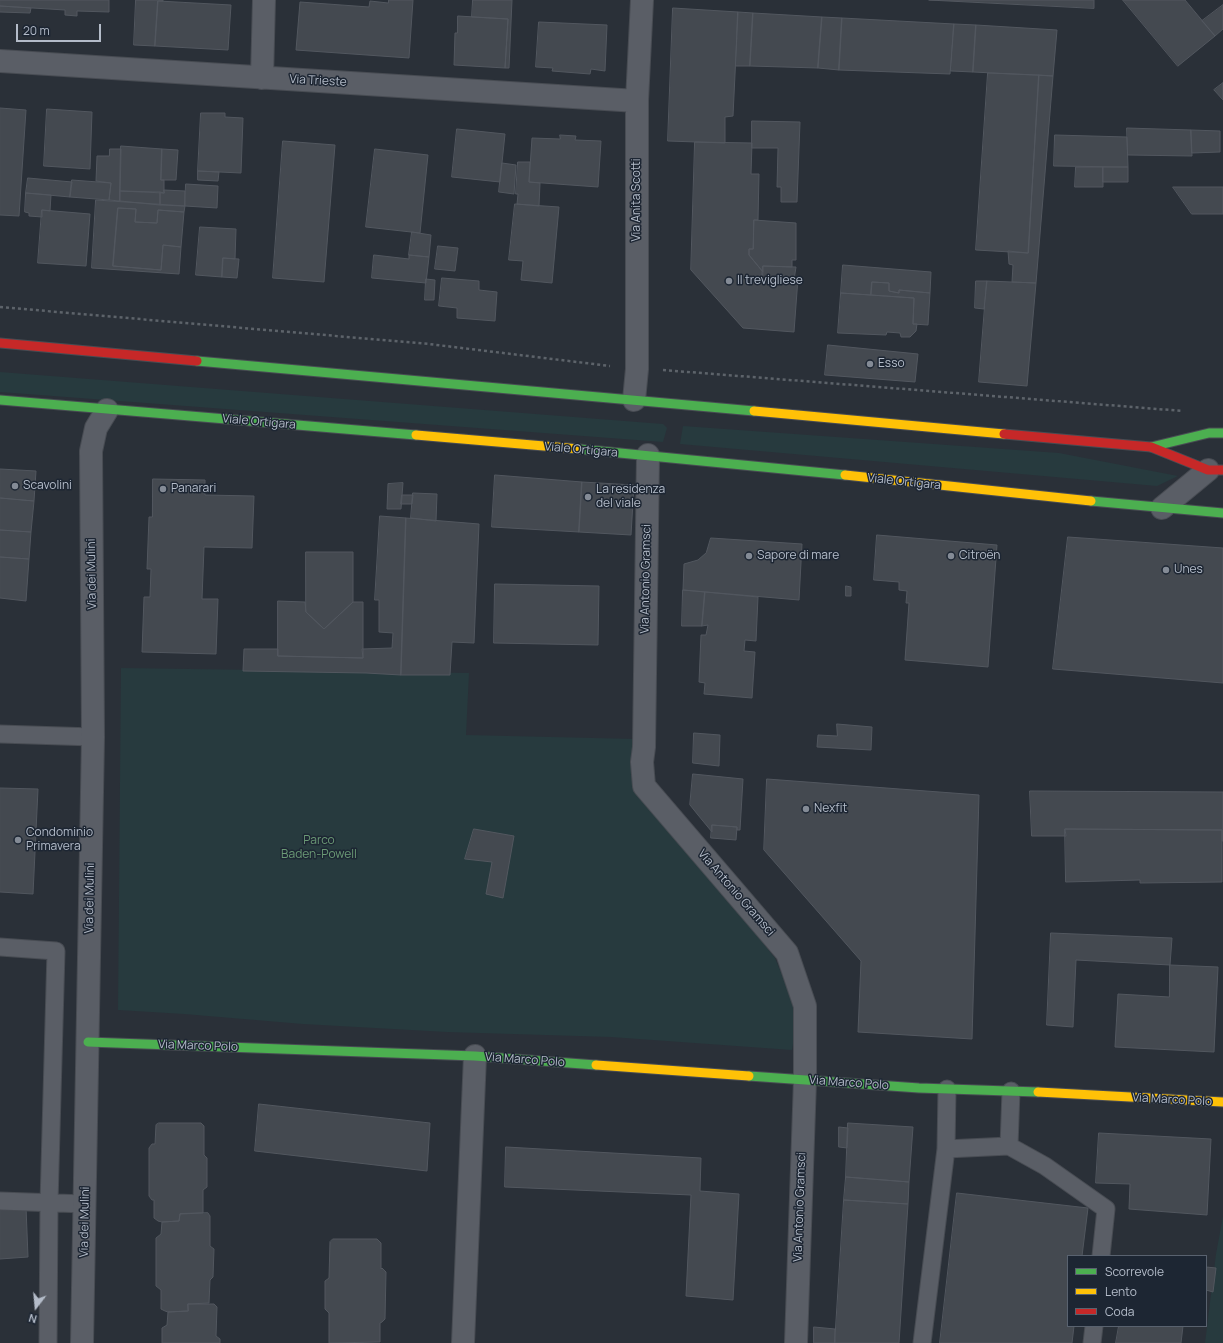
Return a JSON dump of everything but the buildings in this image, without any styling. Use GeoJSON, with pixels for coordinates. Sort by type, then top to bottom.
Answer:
{"type":"FeatureCollection","features":[{"type":"Feature","properties":{"kind":"street"},"geometry":{"type":"LineString","coordinates":[[262,78],[264,0]]}},
{"type":"Feature","properties":{"kind":"street","name":"Via Anita Scotti"},"geometry":{"type":"LineString","coordinates":[[634,400],[636,369],[637,100],[642,0]]}},
{"type":"Feature","properties":{"kind":"street","name":"Via Trieste"},"geometry":{"type":"LineString","coordinates":[[0,61],[637,100]]}},
{"type":"Feature","properties":{"kind":"street"},"geometry":{"type":"LineString","coordinates":[[0,343],[1151,447],[1216,470]]}},
{"type":"Feature","properties":{"kind":"street","name":"Viale Ortigara"},"geometry":{"type":"LineString","coordinates":[[0,400],[648,456],[1223,513]]}},
{"type":"Feature","properties":{"kind":"street","name":"Via dei Mulini"},"geometry":{"type":"LineString","coordinates":[[82,1343],[93,737],[91,451],[96,428],[107,410]]}},
{"type":"Feature","properties":{"kind":"street"},"geometry":{"type":"LineString","coordinates":[[1151,447],[1209,433],[1223,433]]}},
{"type":"Feature","properties":{"kind":"street","name":"Via Antonio Gramsci"},"geometry":{"type":"LineString","coordinates":[[648,456],[644,747],[642,762],[644,786],[787,953],[805,1006],[805,1080],[796,1343]]}},
{"type":"Feature","properties":{"kind":"street"},"geometry":{"type":"LineString","coordinates":[[1162,508],[1216,470]]}},
{"type":"Feature","properties":{"kind":"street","name":"Via Marco Polo"},"geometry":{"type":"LineString","coordinates":[[88,1042],[475,1056],[947,1090],[1011,1091],[1223,1102]]}},
{"type":"Feature","properties":{"kind":"street","name":"Via Marco Polo"},"geometry":{"type":"LineString","coordinates":[[462,1343],[475,1056]]}},
{"type":"Feature","properties":{"kind":"lane"},"geometry":{"type":"LineString","coordinates":[[0,734],[93,737]]}},
{"type":"Feature","properties":{"kind":"lane"},"geometry":{"type":"LineString","coordinates":[[0,948],[56,951],[49,1203],[48,1343]]}},
{"type":"Feature","properties":{"kind":"lane"},"geometry":{"type":"LineString","coordinates":[[922,1343],[946,1149],[947,1090]]}},
{"type":"Feature","properties":{"kind":"lane"},"geometry":{"type":"LineString","coordinates":[[1010,1146],[1011,1091]]}},
{"type":"Feature","properties":{"kind":"lane"},"geometry":{"type":"LineString","coordinates":[[946,1149],[1010,1146],[1045,1166],[1106,1209],[1101,1255]]}},
{"type":"Feature","properties":{"kind":"lane"},"geometry":{"type":"LineString","coordinates":[[0,1201],[85,1204]]}},
{"type":"Feature","properties":{"kind":"lane"},"geometry":{"type":"LineString","coordinates":[[1092,1343],[1094,1327]]}},
{"type":"Feature","properties":{"kind":"green space"},"geometry":{"type":"Polygon","coordinates":[[[0,372],[663,424],[667,428],[663,442],[0,392],[0,372]]]}},
{"type":"Feature","properties":{"kind":"green space"},"geometry":{"type":"Polygon","coordinates":[[[683,426],[1059,453],[1178,476],[1157,486],[680,444],[683,426]]]}},
{"type":"Feature","properties":{"kind":"green space","name":"Parco Baden-Powell"},"geometry":{"type":"Polygon","coordinates":[[[121,668],[469,673],[466,735],[636,739],[634,754],[720,888],[775,958],[787,987],[797,1020],[792,1050],[611,1037],[447,1032],[303,1024],[118,1010],[121,668]]]}},
{"type":"Feature","properties":{"kind":"green space"},"geometry":{"type":"Polygon","coordinates":[[[1223,1216],[1223,1343],[1205,1343],[1207,1327],[1216,1254],[1223,1216]]]}},
{"type":"Feature","properties":{"kind":"traffic: fast"},"geometry":{"type":"LineString","coordinates":[[197,361],[754,411]]}},
{"type":"Feature","properties":{"kind":"traffic: fast"},"geometry":{"type":"LineString","coordinates":[[0,400],[416,435]]}},
{"type":"Feature","properties":{"kind":"traffic: fast"},"geometry":{"type":"LineString","coordinates":[[1151,447],[1209,433],[1223,433]]}},
{"type":"Feature","properties":{"kind":"traffic: fast"},"geometry":{"type":"LineString","coordinates":[[579,449],[845,475]]}},
{"type":"Feature","properties":{"kind":"traffic: fast"},"geometry":{"type":"LineString","coordinates":[[1091,501],[1223,513]]}},
{"type":"Feature","properties":{"kind":"traffic: fast"},"geometry":{"type":"LineString","coordinates":[[88,1042],[475,1056],[596,1065]]}},
{"type":"Feature","properties":{"kind":"traffic: fast"},"geometry":{"type":"LineString","coordinates":[[749,1076],[919,1088],[1038,1092]]}},
{"type":"Feature","properties":{"kind":"traffic: slow"},"geometry":{"type":"LineString","coordinates":[[754,411],[1004,434]]}},
{"type":"Feature","properties":{"kind":"traffic: slow"},"geometry":{"type":"LineString","coordinates":[[416,435],[579,449]]}},
{"type":"Feature","properties":{"kind":"traffic: slow"},"geometry":{"type":"LineString","coordinates":[[845,475],[1091,501]]}},
{"type":"Feature","properties":{"kind":"traffic: slow"},"geometry":{"type":"LineString","coordinates":[[596,1065],[749,1076]]}},
{"type":"Feature","properties":{"kind":"traffic: slow"},"geometry":{"type":"LineString","coordinates":[[1038,1092],[1223,1102]]}},
{"type":"Feature","properties":{"kind":"traffic: jam"},"geometry":{"type":"LineString","coordinates":[[0,343],[197,361]]}},
{"type":"Feature","properties":{"kind":"traffic: jam"},"geometry":{"type":"LineString","coordinates":[[1004,434],[1151,447],[1208,470],[1223,470]]}},
{"type":"Feature","properties":{"kind":"place","name":"Il trevigliese"},"geometry":{"type":"Point","coordinates":[729,281]}},
{"type":"Feature","properties":{"kind":"place","name":"Esso"},"geometry":{"type":"Point","coordinates":[870,364]}},
{"type":"Feature","properties":{"kind":"place","name":"Scavolini"},"geometry":{"type":"Point","coordinates":[15,486]}},
{"type":"Feature","properties":{"kind":"place","name":"Panarari"},"geometry":{"type":"Point","coordinates":[163,489]}},
{"type":"Feature","properties":{"kind":"place","name":"La residenza del viale"},"geometry":{"type":"Point","coordinates":[588,497]}},
{"type":"Feature","properties":{"kind":"place","name":"Sapore di mare"},"geometry":{"type":"Point","coordinates":[749,556]}},
{"type":"Feature","properties":{"kind":"place","name":"Citroën"},"geometry":{"type":"Point","coordinates":[951,556]}},
{"type":"Feature","properties":{"kind":"place","name":"Unes"},"geometry":{"type":"Point","coordinates":[1166,570]}},
{"type":"Feature","properties":{"kind":"place","name":"Nexfit"},"geometry":{"type":"Point","coordinates":[806,809]}},
{"type":"Feature","properties":{"kind":"place","name":"Condominio Primavera"},"geometry":{"type":"Point","coordinates":[18,840]}}]}
